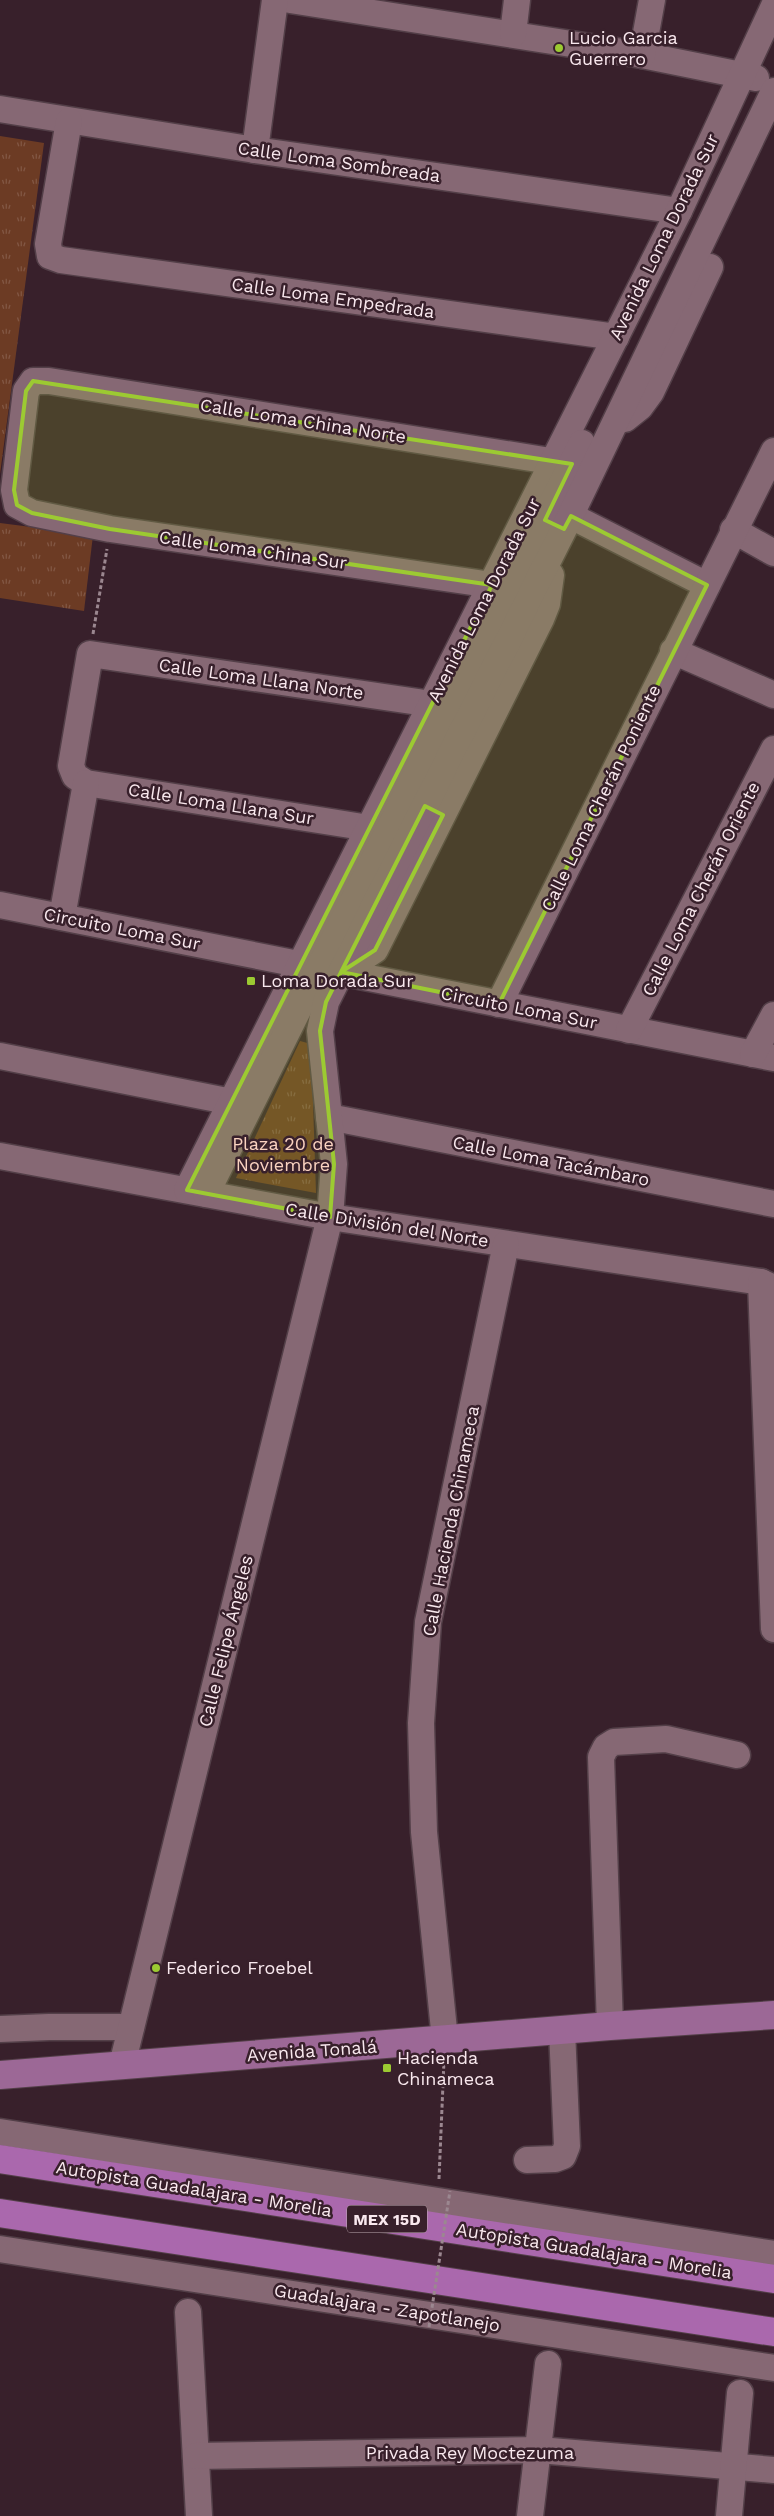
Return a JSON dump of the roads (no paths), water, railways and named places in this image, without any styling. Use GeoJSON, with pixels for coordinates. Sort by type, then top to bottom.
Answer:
{"type":"FeatureCollection","features":[{"type":"Feature","properties":{"kind":"highway","name":"Autopista Guadalajara - Morelia"},"geometry":{"type":"LineString","coordinates":[[0,2159],[774,2279]]}},
{"type":"Feature","properties":{"kind":"highway"},"geometry":{"type":"LineString","coordinates":[[0,2213],[774,2332]]}},
{"type":"Feature","properties":{"kind":"main road","name":"Avenida Tonalá"},"geometry":{"type":"LineString","coordinates":[[0,2075],[610,2026],[774,2015]]}},
{"type":"Feature","properties":{"kind":"street"},"geometry":{"type":"LineString","coordinates":[[255,150],[275,0]]}},
{"type":"Feature","properties":{"kind":"street"},"geometry":{"type":"LineString","coordinates":[[513,34],[517,0]]}},
{"type":"Feature","properties":{"kind":"street"},"geometry":{"type":"LineString","coordinates":[[642,55],[652,0]]}},
{"type":"Feature","properties":{"kind":"street"},"geometry":{"type":"LineString","coordinates":[[303,1],[388,8],[513,34],[642,55],[762,81]]}},
{"type":"Feature","properties":{"kind":"street","name":"Avenida Loma Dorada Sur"},"geometry":{"type":"LineString","coordinates":[[330,1217],[334,1164],[320,1031],[326,1002],[321,968],[369,828],[492,584],[563,463],[762,81],[774,6]]}},
{"type":"Feature","properties":{"kind":"street","name":"Avenida Loma Dorada Sur"},"geometry":{"type":"LineString","coordinates":[[197,1192],[232,1102],[321,968],[560,522],[615,424],[762,81],[774,47]]}},
{"type":"Feature","properties":{"kind":"street","name":"Avenida Loma Dorada Sur"},"geometry":{"type":"LineString","coordinates":[[197,1192],[551,557],[560,522],[563,463],[616,337],[679,211],[762,81]]}},
{"type":"Feature","properties":{"kind":"street","name":"Calle Loma Sombreada"},"geometry":{"type":"LineString","coordinates":[[0,109],[255,150],[679,211]]}},
{"type":"Feature","properties":{"kind":"street","name":"Calle Loma Empedrada"},"geometry":{"type":"LineString","coordinates":[[69,121],[48,244],[50,256],[61,260],[616,337]]}},
{"type":"Feature","properties":{"kind":"street"},"geometry":{"type":"LineString","coordinates":[[615,424],[640,407],[656,383],[774,130]]}},
{"type":"Feature","properties":{"kind":"street","name":"Calle Loma China Norte"},"geometry":{"type":"LineString","coordinates":[[17,505],[14,490],[26,391],[33,381],[59,382],[563,463]]}},
{"type":"Feature","properties":{"kind":"street","name":"Calle Loma Cherán Poniente"},"geometry":{"type":"LineString","coordinates":[[499,1004],[733,530],[774,451]]}},
{"type":"Feature","properties":{"kind":"street","name":"Calle Loma China Sur"},"geometry":{"type":"LineString","coordinates":[[17,505],[32,513],[110,529],[492,584]]}},
{"type":"Feature","properties":{"kind":"street"},"geometry":{"type":"LineString","coordinates":[[560,522],[708,583]]}},
{"type":"Feature","properties":{"kind":"street"},"geometry":{"type":"LineString","coordinates":[[733,530],[774,553]]}},
{"type":"Feature","properties":{"kind":"street"},"geometry":{"type":"LineString","coordinates":[[673,651],[774,695]]}},
{"type":"Feature","properties":{"kind":"street","name":"Calle Loma Llana Norte"},"geometry":{"type":"LineString","coordinates":[[80,779],[71,766],[90,654],[432,704]]}},
{"type":"Feature","properties":{"kind":"street","name":"Calle Loma Cherán Oriente"},"geometry":{"type":"LineString","coordinates":[[629,1030],[774,749]]}},
{"type":"Feature","properties":{"kind":"street"},"geometry":{"type":"LineString","coordinates":[[62,917],[80,779]]}},
{"type":"Feature","properties":{"kind":"street","name":"Calle Loma Llana Sur"},"geometry":{"type":"LineString","coordinates":[[80,779],[369,828]]}},
{"type":"Feature","properties":{"kind":"street","name":"Circuito Loma Sur"},"geometry":{"type":"LineString","coordinates":[[0,904],[763,1056]]}},
{"type":"Feature","properties":{"kind":"street"},"geometry":{"type":"LineString","coordinates":[[763,1056],[774,1015]]}},
{"type":"Feature","properties":{"kind":"street"},"geometry":{"type":"LineString","coordinates":[[0,1056],[232,1102]]}},
{"type":"Feature","properties":{"kind":"street","name":"Calle Loma Tacámbaro"},"geometry":{"type":"LineString","coordinates":[[328,1117],[774,1204]]}},
{"type":"Feature","properties":{"kind":"street","name":"Calle División del Norte"},"geometry":{"type":"LineString","coordinates":[[0,1156],[330,1217],[767,1285]]}},
{"type":"Feature","properties":{"kind":"street","name":"Calle Felipe Ángeles"},"geometry":{"type":"LineString","coordinates":[[122,2065],[330,1217]]}},
{"type":"Feature","properties":{"kind":"street","name":"Calle Hacienda Chinameca"},"geometry":{"type":"LineString","coordinates":[[444,2040],[424,1832],[421,1723],[428,1622],[506,1244]]}},
{"type":"Feature","properties":{"kind":"street"},"geometry":{"type":"LineString","coordinates":[[767,1285],[774,1630]]}},
{"type":"Feature","properties":{"kind":"street"},"geometry":{"type":"LineString","coordinates":[[610,2026],[601,1757],[606,1747],[614,1742],[666,1739],[737,1755]]}},
{"type":"Feature","properties":{"kind":"street"},"geometry":{"type":"LineString","coordinates":[[0,2029],[49,2026],[131,2026]]}},
{"type":"Feature","properties":{"kind":"street"},"geometry":{"type":"LineString","coordinates":[[527,2160],[555,2159],[563,2156],[567,2146],[562,2030]]}},
{"type":"Feature","properties":{"kind":"street"},"geometry":{"type":"LineString","coordinates":[[0,2132],[774,2254]]}},
{"type":"Feature","properties":{"kind":"street","name":"Guadalajara - Zapotlanejo"},"geometry":{"type":"LineString","coordinates":[[0,2248],[774,2368]]}},
{"type":"Feature","properties":{"kind":"street"},"geometry":{"type":"LineString","coordinates":[[188,2312],[200,2516]]}},
{"type":"Feature","properties":{"kind":"street"},"geometry":{"type":"LineString","coordinates":[[514,2516],[530,2516],[548,2364]]}},
{"type":"Feature","properties":{"kind":"street"},"geometry":{"type":"LineString","coordinates":[[729,2516],[740,2393]]}},
{"type":"Feature","properties":{"kind":"street","name":"Privada Rey Moctezuma"},"geometry":{"type":"LineString","coordinates":[[196,2456],[539,2450],[774,2470]]}},
{"type":"Feature","properties":{"kind":"place","name":"Lucio Garcia Guerrero"},"geometry":{"type":"Point","coordinates":[559,48]}},
{"type":"Feature","properties":{"kind":"place","name":"Loma Dorada Sur"},"geometry":{"type":"Point","coordinates":[251,981]}},
{"type":"Feature","properties":{"kind":"place","name":"Federico Froebel"},"geometry":{"type":"Point","coordinates":[156,1968]}},
{"type":"Feature","properties":{"kind":"place","name":"Hacienda Chinameca"},"geometry":{"type":"Point","coordinates":[387,2068]}},
{"type":"Feature","properties":{"kind":"park label","name":"Plaza 20 de Noviembre"},"geometry":{"type":"Point","coordinates":[283,1154]}}]}
